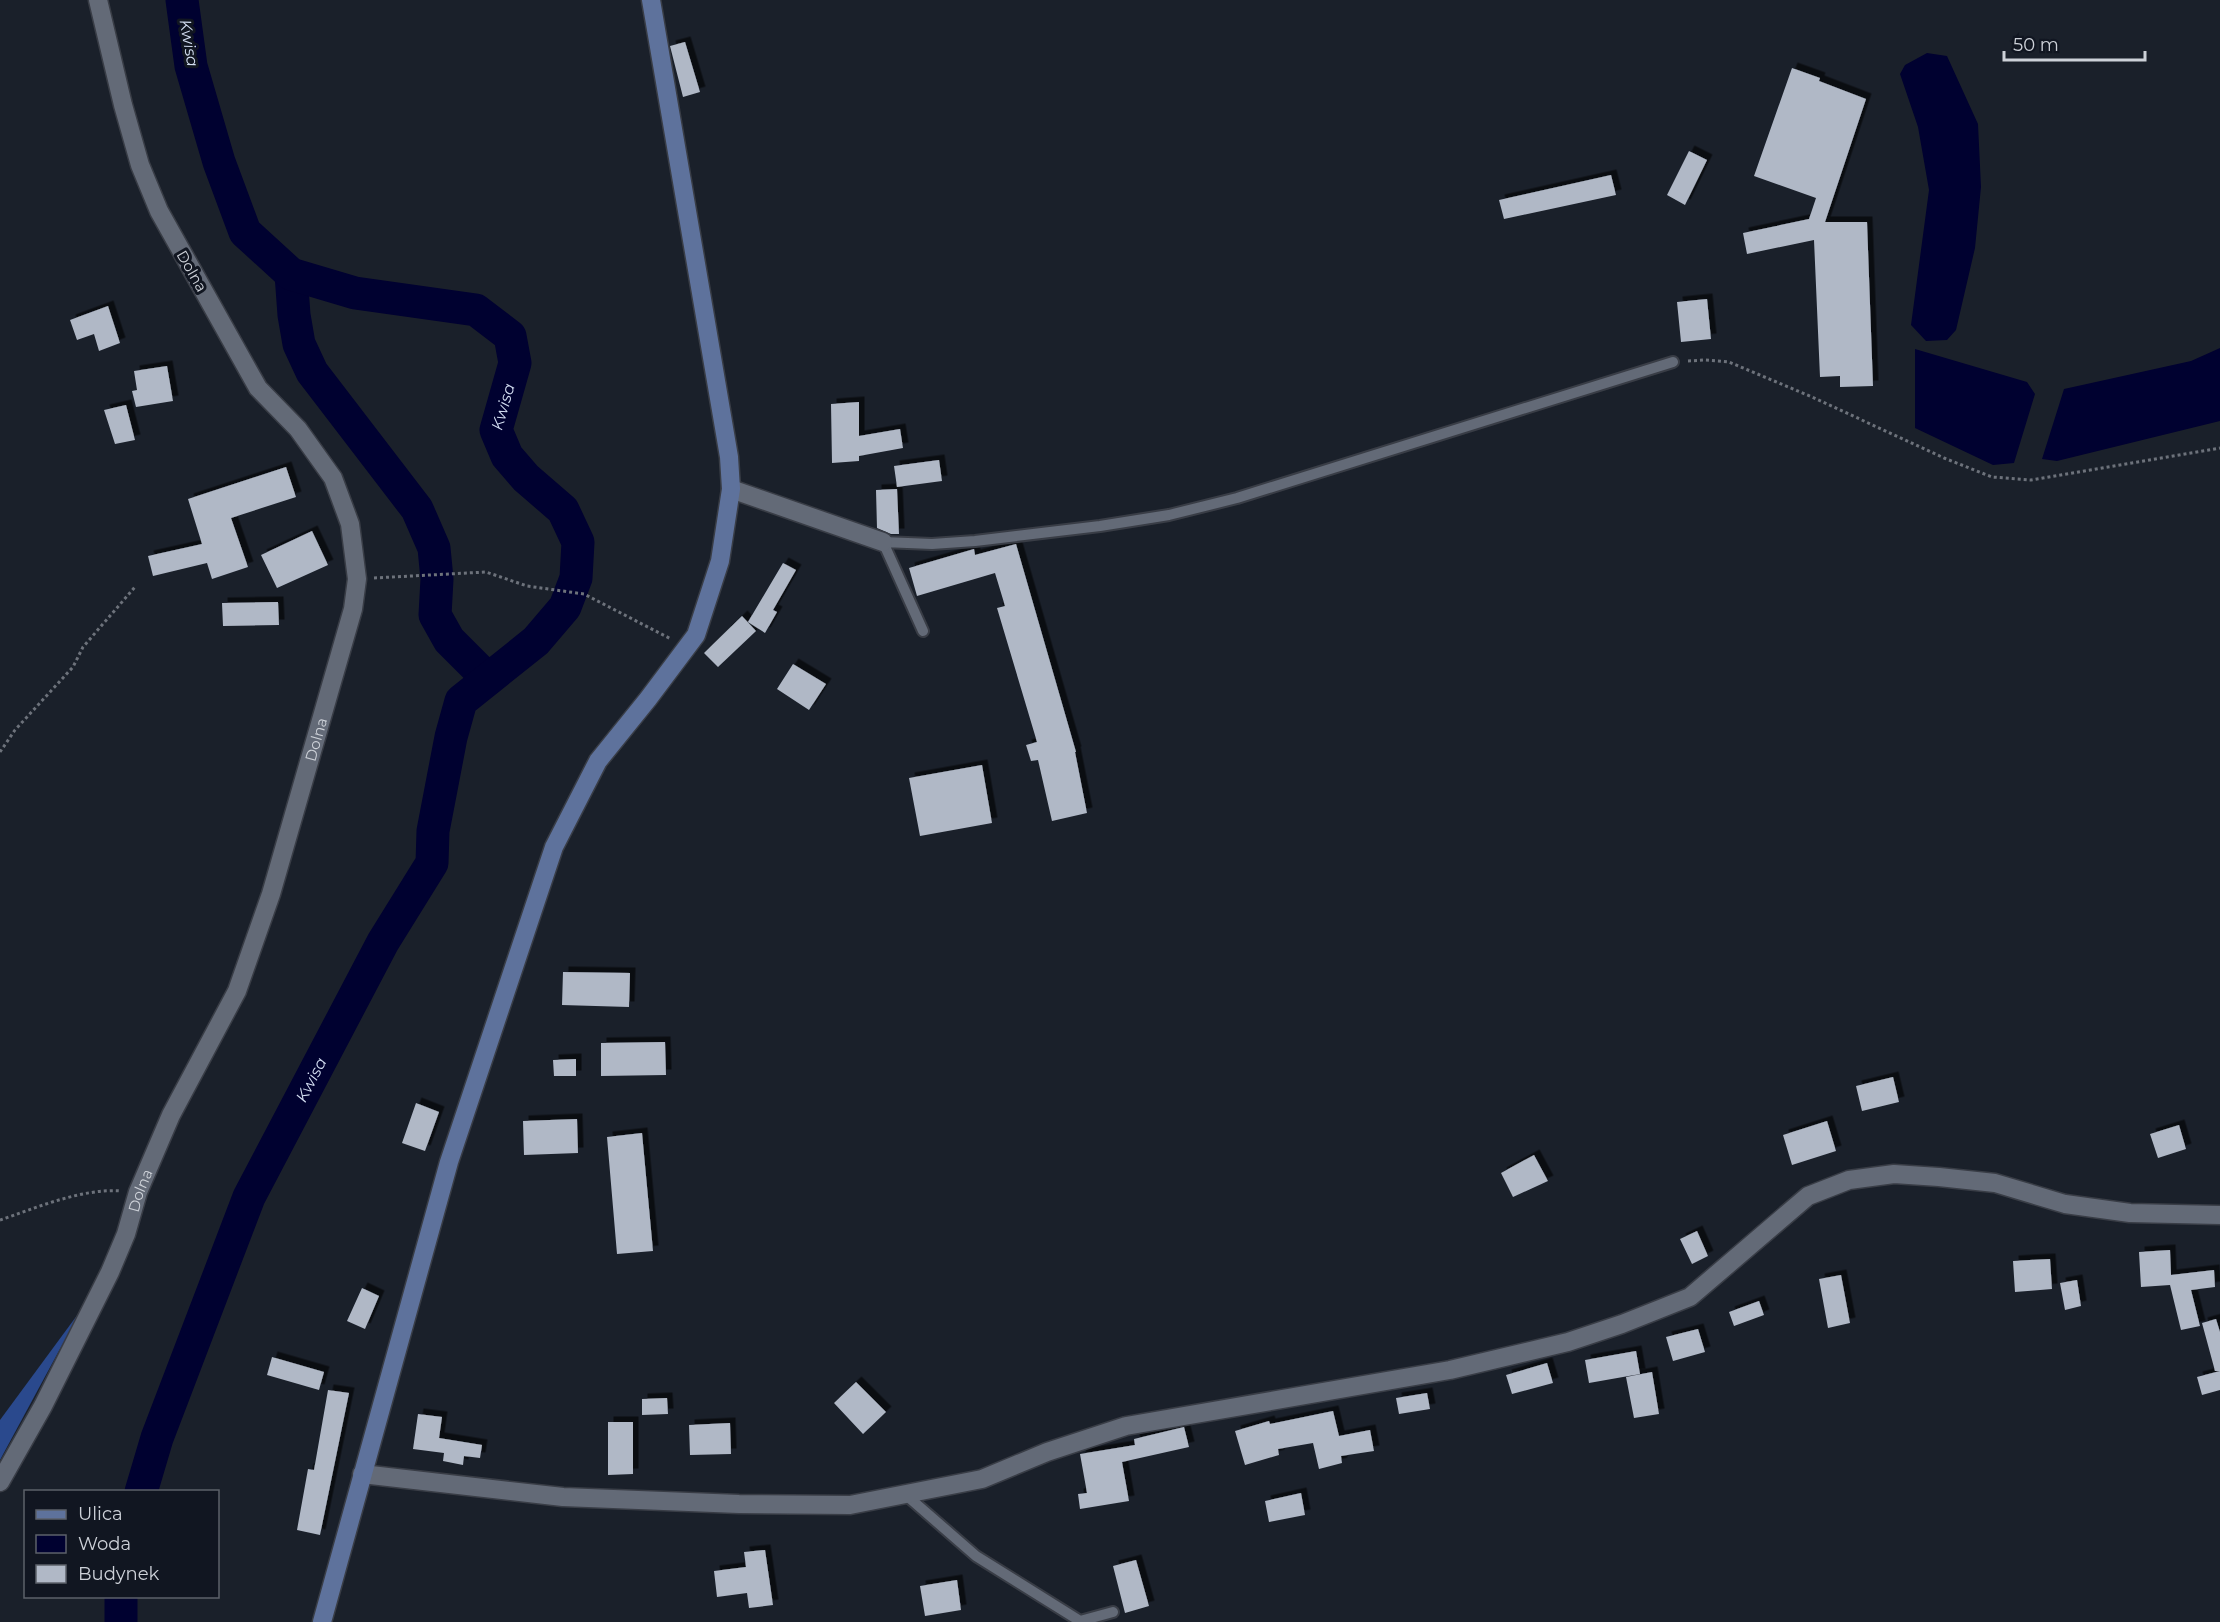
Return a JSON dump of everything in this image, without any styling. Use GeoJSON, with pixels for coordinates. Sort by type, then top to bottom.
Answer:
{"type":"FeatureCollection","features":[{"type":"Feature","properties":{"kind":"main road"},"geometry":{"type":"LineString","coordinates":[[322,1622],[449,1162],[554,847],[598,761],[696,635],[720,561],[731,489],[729,457],[651,0]]}},
{"type":"Feature","properties":{"kind":"street","name":"Dolna"},"geometry":{"type":"LineString","coordinates":[[0,1482],[43,1406],[110,1272],[126,1234],[138,1192],[171,1115],[237,991],[271,894],[353,609],[357,579],[350,525],[333,478],[298,429],[258,388],[159,211],[140,165],[98,0]]}},
{"type":"Feature","properties":{"kind":"street"},"geometry":{"type":"LineString","coordinates":[[731,489],[883,542]]}},
{"type":"Feature","properties":{"kind":"street"},"geometry":{"type":"LineString","coordinates":[[362,1474],[563,1497],[740,1504],[850,1505],[982,1479],[1047,1452],[1126,1426],[1450,1370],[1579,1339],[1690,1297],[1808,1196],[1849,1180],[1894,1174],[1939,1177],[1995,1183],[2065,1204],[2130,1213],[2220,1215]]}},
{"type":"Feature","properties":{"kind":"lane"},"geometry":{"type":"LineString","coordinates":[[923,631],[883,542],[932,544],[975,541],[1168,515],[1237,498],[1673,362]]}},
{"type":"Feature","properties":{"kind":"lane"},"geometry":{"type":"LineString","coordinates":[[906,1495],[976,1556],[1080,1621],[1113,1612]]}},
{"type":"Feature","properties":{"kind":"path"},"geometry":{"type":"LineString","coordinates":[[1673,362],[1705,360],[1729,362],[1812,397],[1944,458],[1992,477],[2031,480],[2220,448]]}},
{"type":"Feature","properties":{"kind":"path"},"geometry":{"type":"LineString","coordinates":[[357,579],[486,572],[527,586],[584,594],[687,647]]}},
{"type":"Feature","properties":{"kind":"path"},"geometry":{"type":"LineString","coordinates":[[0,752],[15,730],[73,667],[82,647],[135,587]]}},
{"type":"Feature","properties":{"kind":"path"},"geometry":{"type":"LineString","coordinates":[[0,1220],[60,1200],[107,1190],[138,1192]]}},
{"type":"Feature","properties":{"kind":"shaded area"},"geometry":{"type":"Polygon","coordinates":[[[81,1310],[0,1460],[0,1420],[81,1310]]]}},
{"type":"Feature","properties":{"kind":"water"},"geometry":{"type":"Polygon","coordinates":[[[1927,53],[1947,56],[1978,124],[1981,187],[1975,248],[1956,330],[1947,340],[1926,341],[1911,325],[1929,190],[1918,127],[1900,74],[1905,65],[1927,53]]]}},
{"type":"Feature","properties":{"kind":"water"},"geometry":{"type":"Polygon","coordinates":[[[2220,348],[2220,421],[2057,461],[2042,459],[2064,389],[2191,361],[2220,348]]]}},
{"type":"Feature","properties":{"kind":"water"},"geometry":{"type":"Polygon","coordinates":[[[1915,349],[2027,382],[2035,394],[2014,463],[1993,465],[1915,428],[1915,349]]]}},
{"type":"Feature","properties":{"kind":"building"},"geometry":{"type":"Polygon","coordinates":[[[685,42],[700,92],[683,97],[670,46],[685,42]]]}},
{"type":"Feature","properties":{"kind":"building"},"geometry":{"type":"Polygon","coordinates":[[[1792,68],[1866,99],[1825,222],[1867,222],[1873,386],[1840,387],[1840,376],[1820,377],[1814,240],[1747,254],[1743,233],[1809,219],[1816,198],[1754,176],[1792,68]]]}},
{"type":"Feature","properties":{"kind":"building"},"geometry":{"type":"Polygon","coordinates":[[[1689,151],[1707,160],[1685,205],[1667,195],[1689,151]]]}},
{"type":"Feature","properties":{"kind":"building"},"geometry":{"type":"Polygon","coordinates":[[[1611,175],[1616,195],[1504,219],[1499,200],[1611,175]]]}},
{"type":"Feature","properties":{"kind":"building"},"geometry":{"type":"Polygon","coordinates":[[[1707,299],[1711,339],[1681,342],[1677,302],[1707,299]]]}},
{"type":"Feature","properties":{"kind":"building"},"geometry":{"type":"Polygon","coordinates":[[[108,306],[120,343],[99,351],[94,334],[77,340],[70,320],[108,306]]]}},
{"type":"Feature","properties":{"kind":"building"},"geometry":{"type":"Polygon","coordinates":[[[167,366],[173,401],[136,407],[132,391],[137,390],[134,371],[167,366]]]}},
{"type":"Feature","properties":{"kind":"building"},"geometry":{"type":"Polygon","coordinates":[[[859,402],[859,436],[900,429],[903,448],[859,456],[859,461],[832,463],[831,404],[859,402]]]}},
{"type":"Feature","properties":{"kind":"building"},"geometry":{"type":"Polygon","coordinates":[[[126,405],[135,440],[115,444],[104,410],[126,405]]]}},
{"type":"Feature","properties":{"kind":"building"},"geometry":{"type":"Polygon","coordinates":[[[939,460],[942,481],[897,487],[894,466],[939,460]]]}},
{"type":"Feature","properties":{"kind":"building"},"geometry":{"type":"Polygon","coordinates":[[[286,467],[296,497],[231,518],[248,567],[212,579],[207,563],[153,576],[148,556],[202,544],[188,499],[286,467]]]}},
{"type":"Feature","properties":{"kind":"building"},"geometry":{"type":"Polygon","coordinates":[[[897,489],[899,534],[891,534],[877,528],[876,490],[897,489]]]}},
{"type":"Feature","properties":{"kind":"building"},"geometry":{"type":"Polygon","coordinates":[[[312,531],[328,565],[277,588],[261,555],[312,531]]]}},
{"type":"Feature","properties":{"kind":"building"},"geometry":{"type":"Polygon","coordinates":[[[1016,544],[1076,752],[1087,813],[1052,821],[1038,760],[1031,761],[1026,745],[1037,742],[997,608],[1005,606],[995,573],[917,596],[909,568],[974,549],[975,555],[1016,544]]]}},
{"type":"Feature","properties":{"kind":"building"},"geometry":{"type":"Polygon","coordinates":[[[783,563],[796,570],[773,610],[777,612],[765,633],[748,622],[783,563]]]}},
{"type":"Feature","properties":{"kind":"building"},"geometry":{"type":"Polygon","coordinates":[[[278,602],[279,625],[223,626],[222,603],[278,602]]]}},
{"type":"Feature","properties":{"kind":"building"},"geometry":{"type":"Polygon","coordinates":[[[742,616],[756,631],[718,667],[704,653],[742,616]]]}},
{"type":"Feature","properties":{"kind":"building"},"geometry":{"type":"Polygon","coordinates":[[[793,664],[826,684],[809,710],[777,689],[793,664]]]}},
{"type":"Feature","properties":{"kind":"building"},"geometry":{"type":"Polygon","coordinates":[[[982,765],[992,823],[920,836],[909,778],[982,765]]]}},
{"type":"Feature","properties":{"kind":"building"},"geometry":{"type":"Polygon","coordinates":[[[563,972],[630,973],[629,1007],[562,1005],[563,972]]]}},
{"type":"Feature","properties":{"kind":"building"},"geometry":{"type":"Polygon","coordinates":[[[665,1042],[666,1075],[601,1076],[601,1043],[665,1042]]]}},
{"type":"Feature","properties":{"kind":"building"},"geometry":{"type":"Polygon","coordinates":[[[576,1059],[576,1076],[554,1076],[553,1060],[576,1059]]]}},
{"type":"Feature","properties":{"kind":"building"},"geometry":{"type":"Polygon","coordinates":[[[1893,1077],[1899,1102],[1862,1111],[1856,1086],[1893,1077]]]}},
{"type":"Feature","properties":{"kind":"building"},"geometry":{"type":"Polygon","coordinates":[[[416,1103],[439,1112],[425,1151],[402,1143],[416,1103]]]}},
{"type":"Feature","properties":{"kind":"building"},"geometry":{"type":"Polygon","coordinates":[[[577,1119],[578,1153],[524,1155],[523,1121],[577,1119]]]}},
{"type":"Feature","properties":{"kind":"building"},"geometry":{"type":"Polygon","coordinates":[[[1827,1121],[1836,1151],[1792,1165],[1783,1135],[1827,1121]]]}},
{"type":"Feature","properties":{"kind":"building"},"geometry":{"type":"Polygon","coordinates":[[[2179,1125],[2186,1149],[2158,1158],[2150,1134],[2179,1125]]]}},
{"type":"Feature","properties":{"kind":"building"},"geometry":{"type":"Polygon","coordinates":[[[642,1133],[653,1251],[617,1254],[607,1137],[642,1133]]]}},
{"type":"Feature","properties":{"kind":"building"},"geometry":{"type":"Polygon","coordinates":[[[1534,1155],[1548,1181],[1513,1197],[1501,1173],[1534,1155]]]}},
{"type":"Feature","properties":{"kind":"building"},"geometry":{"type":"Polygon","coordinates":[[[1697,1231],[1708,1256],[1692,1264],[1680,1239],[1697,1231]]]}},
{"type":"Feature","properties":{"kind":"building"},"geometry":{"type":"Polygon","coordinates":[[[2170,1250],[2171,1275],[2214,1270],[2215,1287],[2191,1290],[2200,1326],[2181,1330],[2170,1285],[2141,1287],[2139,1252],[2170,1250]]]}},
{"type":"Feature","properties":{"kind":"building"},"geometry":{"type":"Polygon","coordinates":[[[2050,1259],[2052,1289],[2015,1292],[2013,1261],[2050,1259]]]}},
{"type":"Feature","properties":{"kind":"building"},"geometry":{"type":"Polygon","coordinates":[[[1841,1275],[1850,1323],[1828,1328],[1819,1279],[1841,1275]]]}},
{"type":"Feature","properties":{"kind":"building"},"geometry":{"type":"Polygon","coordinates":[[[2077,1280],[2081,1306],[2065,1310],[2060,1283],[2077,1280]]]}},
{"type":"Feature","properties":{"kind":"building"},"geometry":{"type":"Polygon","coordinates":[[[362,1288],[379,1296],[365,1329],[347,1321],[362,1288]]]}},
{"type":"Feature","properties":{"kind":"building"},"geometry":{"type":"Polygon","coordinates":[[[1759,1301],[1764,1315],[1734,1326],[1729,1312],[1759,1301]]]}},
{"type":"Feature","properties":{"kind":"building"},"geometry":{"type":"Polygon","coordinates":[[[2216,1319],[2220,1332],[2220,1371],[2215,1371],[2202,1323],[2216,1319]]]}},
{"type":"Feature","properties":{"kind":"building"},"geometry":{"type":"Polygon","coordinates":[[[1698,1329],[1705,1352],[1673,1361],[1666,1337],[1698,1329]]]}},
{"type":"Feature","properties":{"kind":"building"},"geometry":{"type":"Polygon","coordinates":[[[1636,1351],[1640,1374],[1589,1383],[1585,1360],[1636,1351]]]}},
{"type":"Feature","properties":{"kind":"building"},"geometry":{"type":"Polygon","coordinates":[[[272,1357],[324,1372],[319,1390],[267,1375],[272,1357]]]}},
{"type":"Feature","properties":{"kind":"building"},"geometry":{"type":"Polygon","coordinates":[[[1547,1363],[1553,1383],[1512,1394],[1506,1375],[1547,1363]]]}},
{"type":"Feature","properties":{"kind":"building"},"geometry":{"type":"Polygon","coordinates":[[[2220,1371],[2220,1390],[2202,1395],[2197,1377],[2220,1371]]]}},
{"type":"Feature","properties":{"kind":"building"},"geometry":{"type":"Polygon","coordinates":[[[1652,1372],[1659,1414],[1634,1418],[1626,1377],[1652,1372]]]}},
{"type":"Feature","properties":{"kind":"building"},"geometry":{"type":"Polygon","coordinates":[[[856,1382],[886,1412],[863,1434],[834,1403],[856,1382]]]}},
{"type":"Feature","properties":{"kind":"building"},"geometry":{"type":"Polygon","coordinates":[[[328,1390],[349,1393],[320,1535],[297,1530],[308,1469],[314,1470],[328,1390]]]}},
{"type":"Feature","properties":{"kind":"building"},"geometry":{"type":"Polygon","coordinates":[[[1427,1393],[1430,1409],[1399,1414],[1396,1398],[1427,1393]]]}},
{"type":"Feature","properties":{"kind":"building"},"geometry":{"type":"Polygon","coordinates":[[[667,1398],[668,1414],[642,1415],[642,1399],[667,1398]]]}},
{"type":"Feature","properties":{"kind":"building"},"geometry":{"type":"Polygon","coordinates":[[[1333,1411],[1339,1436],[1370,1430],[1374,1451],[1341,1456],[1342,1463],[1319,1469],[1313,1443],[1278,1449],[1279,1455],[1245,1465],[1235,1431],[1269,1421],[1270,1424],[1333,1411]]]}},
{"type":"Feature","properties":{"kind":"building"},"geometry":{"type":"Polygon","coordinates":[[[418,1414],[442,1417],[439,1438],[482,1445],[480,1458],[464,1456],[463,1465],[443,1461],[444,1453],[413,1449],[418,1414]]]}},
{"type":"Feature","properties":{"kind":"building"},"geometry":{"type":"Polygon","coordinates":[[[608,1422],[633,1422],[633,1474],[608,1475],[608,1422]]]}},
{"type":"Feature","properties":{"kind":"building"},"geometry":{"type":"Polygon","coordinates":[[[730,1423],[731,1454],[690,1455],[689,1425],[730,1423]]]}},
{"type":"Feature","properties":{"kind":"building"},"geometry":{"type":"Polygon","coordinates":[[[1184,1427],[1189,1447],[1122,1462],[1129,1501],[1080,1509],[1078,1494],[1087,1493],[1080,1454],[1135,1445],[1134,1439],[1184,1427]]]}},
{"type":"Feature","properties":{"kind":"building"},"geometry":{"type":"Polygon","coordinates":[[[1301,1493],[1305,1515],[1269,1522],[1265,1501],[1301,1493]]]}},
{"type":"Feature","properties":{"kind":"building"},"geometry":{"type":"Polygon","coordinates":[[[765,1550],[773,1605],[749,1608],[747,1593],[717,1597],[714,1571],[746,1567],[744,1552],[765,1550]]]}},
{"type":"Feature","properties":{"kind":"building"},"geometry":{"type":"Polygon","coordinates":[[[1136,1560],[1149,1606],[1125,1613],[1113,1566],[1136,1560]]]}},
{"type":"Feature","properties":{"kind":"building"},"geometry":{"type":"Polygon","coordinates":[[[957,1580],[961,1610],[925,1616],[920,1586],[957,1580]]]}},
{"type":"Feature","properties":{"kind":"waterway","name":"Kwisa"},"geometry":{"type":"LineString","coordinates":[[142,1490],[157,1438],[249,1197],[383,942],[432,863],[433,831],[451,737],[461,701],[536,641],[565,607],[576,578],[578,542],[563,510],[526,478],[507,456],[496,430],[515,363],[510,336],[476,310],[355,293],[291,274],[245,232],[219,162],[191,66],[182,0]]}},
{"type":"Feature","properties":{"kind":"waterway","name":"Kwisa"},"geometry":{"type":"LineString","coordinates":[[291,274],[299,344],[312,372],[417,509],[434,548],[437,579],[435,615],[449,640],[488,679]]}},
{"type":"Feature","properties":{"kind":"waterway","name":"Kwisa"},"geometry":{"type":"LineString","coordinates":[[121,1598],[121,1622]]}}]}
